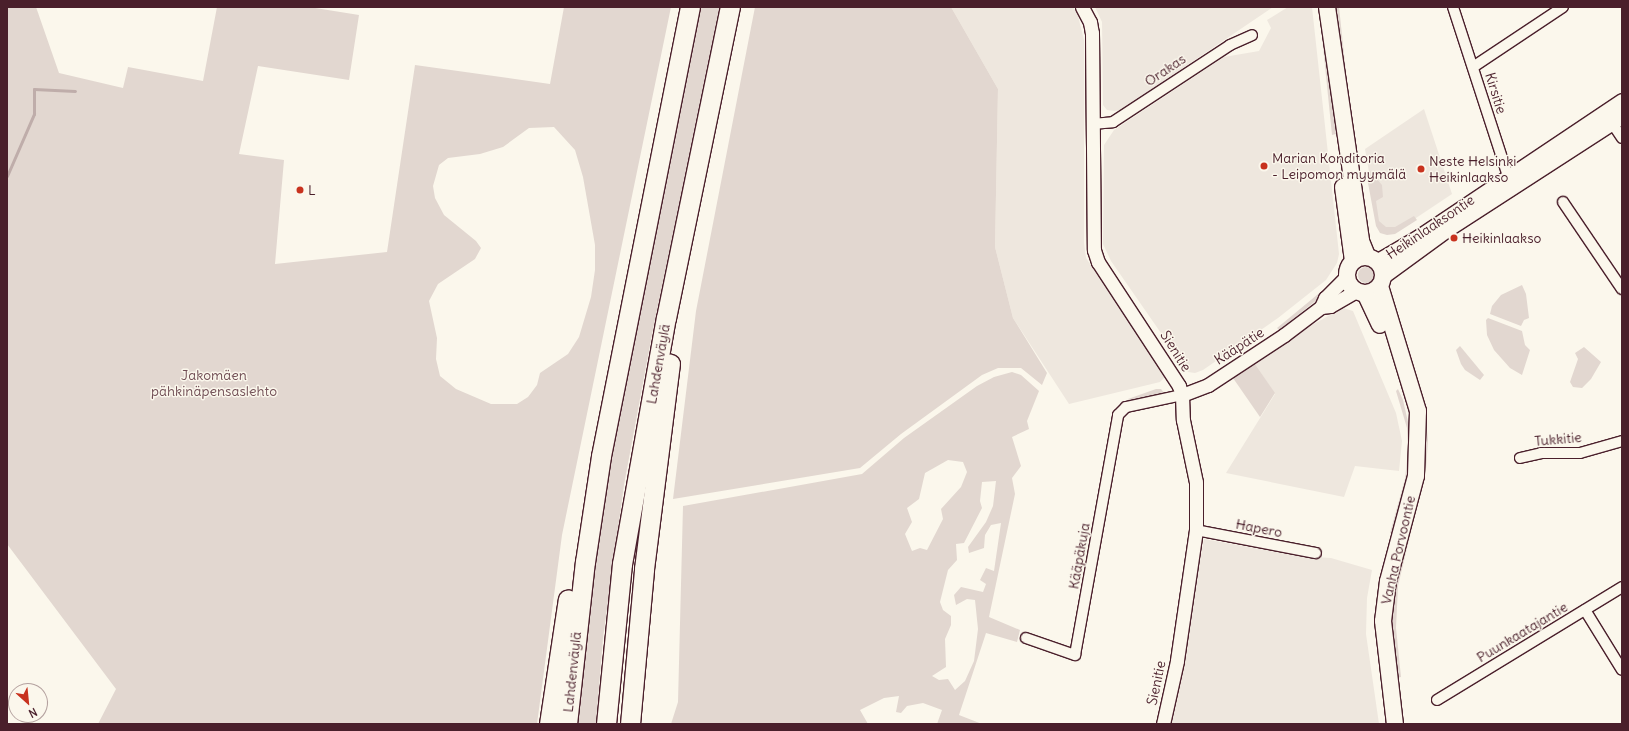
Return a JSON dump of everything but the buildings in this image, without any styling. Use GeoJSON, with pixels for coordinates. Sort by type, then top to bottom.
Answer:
{"type":"FeatureCollection","features":[{"type":"Feature","properties":{"kind":"highway","name":"Lahdenväylä"},"geometry":{"type":"LineString","coordinates":[[567,724],[585,562],[601,456],[690,7]]}},
{"type":"Feature","properties":{"kind":"highway","name":"Lahdenväylä"},"geometry":{"type":"LineString","coordinates":[[606,724],[622,564],[680,256],[730,7]]}},
{"type":"Feature","properties":{"kind":"highway"},"geometry":{"type":"LineString","coordinates":[[630,724],[644,569],[675,321],[680,256]]}},
{"type":"Feature","properties":{"kind":"highway"},"geometry":{"type":"LineString","coordinates":[[549,724],[576,549],[601,456]]}},
{"type":"Feature","properties":{"kind":"highway"},"geometry":{"type":"LineString","coordinates":[[641,724],[644,569]]}},
{"type":"Feature","properties":{"kind":"main road","name":"Vanha Porvoontie"},"geometry":{"type":"LineString","coordinates":[[1327,7],[1339,101],[1338,122],[1366,275],[1383,304],[1412,386],[1418,411],[1416,476],[1388,581],[1383,621],[1395,724]]}},
{"type":"Feature","properties":{"kind":"main road","name":"Heikinlaaksontie"},"geometry":{"type":"LineString","coordinates":[[1366,275],[1420,237],[1618,113]]}},
{"type":"Feature","properties":{"kind":"street","name":"Sienitie"},"geometry":{"type":"LineString","coordinates":[[1082,7],[1090,22],[1092,33],[1092,240],[1098,262],[1167,364],[1182,395],[1182,420],[1196,482],[1196,530],[1177,661],[1162,724]]}},
{"type":"Feature","properties":{"kind":"street","name":"Kirsitie"},"geometry":{"type":"LineString","coordinates":[[1453,7],[1510,182]]}},
{"type":"Feature","properties":{"kind":"street"},"geometry":{"type":"LineString","coordinates":[[1473,67],[1562,7]]}},
{"type":"Feature","properties":{"kind":"street","name":"Orakas"},"geometry":{"type":"LineString","coordinates":[[1092,124],[1113,122],[1230,45],[1252,35]]}},
{"type":"Feature","properties":{"kind":"street"},"geometry":{"type":"LineString","coordinates":[[1618,113],[1622,138]]}},
{"type":"Feature","properties":{"kind":"street"},"geometry":{"type":"LineString","coordinates":[[1564,202],[1622,289]]}},
{"type":"Feature","properties":{"kind":"street","name":"Kääpätie"},"geometry":{"type":"LineString","coordinates":[[1121,410],[1144,402],[1182,395],[1208,385],[1284,335],[1321,307],[1325,298],[1366,275]]}},
{"type":"Feature","properties":{"kind":"street","name":"Kääpäkuja"},"geometry":{"type":"LineString","coordinates":[[1026,638],[1075,655],[1116,420],[1121,410]]}},
{"type":"Feature","properties":{"kind":"street","name":"Tukkitie"},"geometry":{"type":"LineString","coordinates":[[1520,458],[1541,453],[1580,453],[1622,441]]}},
{"type":"Feature","properties":{"kind":"street","name":"Hapero"},"geometry":{"type":"LineString","coordinates":[[1196,530],[1316,553]]}},
{"type":"Feature","properties":{"kind":"street","name":"Puunkaatajantie"},"geometry":{"type":"LineString","coordinates":[[1437,700],[1622,587]]}},
{"type":"Feature","properties":{"kind":"street"},"geometry":{"type":"LineString","coordinates":[[1585,610],[1622,670]]}},
{"type":"Feature","properties":{"kind":"shaded area"},"geometry":{"type":"Polygon","coordinates":[[[951,7],[1073,7],[1078,16],[1084,40],[1084,243],[1086,258],[1164,374],[1164,378],[1160,382],[1069,404],[1013,318],[995,247],[998,89],[951,7]]]}},
{"type":"Feature","properties":{"kind":"shaded area"},"geometry":{"type":"Polygon","coordinates":[[[1095,7],[1273,7],[1121,110],[1114,111],[1107,110],[1103,105],[1102,22],[1095,7]]]}},
{"type":"Feature","properties":{"kind":"shaded area"},"geometry":{"type":"Polygon","coordinates":[[[1288,7],[1312,7],[1339,254],[1337,263],[1326,280],[1278,318],[1203,370],[1195,373],[1188,372],[1111,261],[1103,244],[1104,145],[1114,130],[1224,57],[1259,51],[1271,28],[1267,20],[1288,7]]]}},
{"type":"Feature","properties":{"kind":"shaded area"},"geometry":{"type":"Polygon","coordinates":[[[1424,109],[1452,194],[1398,230],[1389,232],[1378,225],[1365,149],[1424,109]]]}},
{"type":"Feature","properties":{"kind":"shaded area"},"geometry":{"type":"Polygon","coordinates":[[[1343,308],[1353,311],[1396,413],[1402,441],[1399,471],[1355,466],[1344,497],[1226,473],[1275,394],[1255,364],[1310,326],[1343,308]]]}},
{"type":"Feature","properties":{"kind":"shaded area"},"geometry":{"type":"Polygon","coordinates":[[[1204,539],[1298,556],[1331,558],[1372,570],[1367,598],[1366,634],[1379,724],[1169,724],[1204,539]]]}},
{"type":"Feature","properties":{"kind":"green space","name":"Jakomäen pähkinäpensaslehto"},"geometry":{"type":"Polygon","coordinates":[[[7,7],[36,7],[59,73],[123,88],[128,67],[203,81],[217,7],[309,7],[359,15],[349,80],[258,66],[239,154],[284,160],[275,264],[387,252],[415,65],[550,84],[564,7],[671,7],[562,535],[537,724],[98,724],[116,689],[7,544],[7,7]],[[554,127],[529,128],[503,147],[480,154],[448,158],[439,165],[433,186],[435,198],[444,215],[476,241],[481,248],[475,259],[438,284],[429,301],[437,338],[436,359],[440,376],[456,389],[491,404],[517,404],[528,397],[537,385],[540,373],[568,354],[579,337],[591,297],[595,270],[595,245],[583,177],[575,150],[554,127]]]}},
{"type":"Feature","properties":{"kind":"green space"},"geometry":{"type":"Polygon","coordinates":[[[700,7],[721,7],[653,329],[624,485],[603,638],[596,724],[575,724],[587,612],[625,379],[700,7]]]}},
{"type":"Feature","properties":{"kind":"green space"},"geometry":{"type":"Polygon","coordinates":[[[755,7],[951,7],[998,89],[995,247],[1013,318],[1047,373],[1042,385],[1021,368],[998,368],[982,375],[901,434],[860,468],[673,499],[696,311],[755,7]]]}},
{"type":"Feature","properties":{"kind":"green space"},"geometry":{"type":"Polygon","coordinates":[[[1319,7],[1322,7],[1334,107],[1336,134],[1332,135],[1319,7]]]}},
{"type":"Feature","properties":{"kind":"green space"},"geometry":{"type":"Polygon","coordinates":[[[1335,7],[1339,7],[1353,138],[1335,7]]]}},
{"type":"Feature","properties":{"kind":"green space"},"geometry":{"type":"Polygon","coordinates":[[[1370,171],[1382,185],[1383,197],[1376,201],[1379,221],[1386,227],[1395,227],[1414,216],[1417,220],[1395,234],[1387,235],[1380,233],[1376,226],[1368,183],[1367,173],[1370,171]]]}},
{"type":"Feature","properties":{"kind":"green space"},"geometry":{"type":"Polygon","coordinates":[[[1366,267],[1373,272],[1374,275],[1369,282],[1366,283],[1359,278],[1358,275],[1363,268],[1366,267]]]}},
{"type":"Feature","properties":{"kind":"green space"},"geometry":{"type":"Polygon","coordinates":[[[1522,285],[1526,294],[1529,318],[1524,320],[1521,326],[1490,314],[1492,306],[1501,295],[1522,285]]]}},
{"type":"Feature","properties":{"kind":"green space"},"geometry":{"type":"Polygon","coordinates":[[[1323,290],[1328,291],[1279,330],[1277,328],[1323,290]]]}},
{"type":"Feature","properties":{"kind":"green space"},"geometry":{"type":"Polygon","coordinates":[[[1488,318],[1522,331],[1525,345],[1530,350],[1522,375],[1510,368],[1494,350],[1487,335],[1486,320],[1488,318]]]}},
{"type":"Feature","properties":{"kind":"green space"},"geometry":{"type":"Polygon","coordinates":[[[1460,346],[1484,375],[1480,380],[1465,370],[1461,364],[1456,350],[1460,346]]]}},
{"type":"Feature","properties":{"kind":"green space"},"geometry":{"type":"Polygon","coordinates":[[[1584,347],[1601,362],[1591,379],[1582,388],[1573,387],[1570,382],[1578,359],[1575,353],[1584,347]]]}},
{"type":"Feature","properties":{"kind":"green space"},"geometry":{"type":"Polygon","coordinates":[[[1255,364],[1275,393],[1260,417],[1233,378],[1255,364]]]}},
{"type":"Feature","properties":{"kind":"green space"},"geometry":{"type":"Polygon","coordinates":[[[1012,372],[1021,375],[1039,391],[1027,421],[1029,429],[1012,437],[1021,466],[1012,478],[1015,494],[989,617],[1020,630],[1017,642],[986,633],[959,715],[982,724],[937,724],[942,710],[923,703],[907,706],[901,713],[896,712],[899,696],[884,698],[860,710],[868,724],[671,724],[678,702],[683,506],[862,474],[904,438],[977,386],[994,377],[1012,372]],[[948,460],[925,473],[919,499],[907,508],[912,522],[905,534],[912,551],[920,548],[927,550],[943,519],[941,509],[961,487],[967,472],[963,462],[948,460]],[[996,481],[982,482],[980,501],[982,508],[964,543],[956,544],[957,560],[948,570],[940,602],[943,610],[951,616],[951,625],[945,639],[946,667],[932,676],[939,680],[948,679],[955,690],[965,681],[974,661],[978,629],[975,600],[967,599],[956,605],[954,595],[961,587],[983,592],[986,584],[980,580],[986,568],[994,571],[1001,523],[991,525],[985,535],[984,548],[969,553],[968,547],[986,522],[993,506],[996,481]]]}},
{"type":"Feature","properties":{"kind":"green space"},"geometry":{"type":"Polygon","coordinates":[[[1156,389],[1161,389],[1164,393],[1130,401],[1128,399],[1156,389]]]}},
{"type":"Feature","properties":{"kind":"green space"},"geometry":{"type":"Polygon","coordinates":[[[1398,389],[1403,400],[1410,431],[1411,464],[1394,534],[1390,533],[1405,479],[1408,450],[1407,428],[1396,391],[1398,389]]]}},
{"type":"Feature","properties":{"kind":"green space"},"geometry":{"type":"Polygon","coordinates":[[[1425,413],[1428,440],[1426,469],[1398,586],[1396,628],[1401,677],[1396,678],[1390,632],[1392,596],[1423,471],[1425,413]]]}},
{"type":"Feature","properties":{"kind":"waterway"},"geometry":{"type":"LineString","coordinates":[[7,176],[34,114],[34,89],[75,91]]}},
{"type":"Feature","properties":{"kind":"place","name":"Marian Konditoria - Leipomon myymälä"},"geometry":{"type":"Point","coordinates":[1264,166]}},
{"type":"Feature","properties":{"kind":"place","name":"Neste Helsinki Heikinlaakso"},"geometry":{"type":"Point","coordinates":[1421,169]}},
{"type":"Feature","properties":{"kind":"place","name":"L"},"geometry":{"type":"Point","coordinates":[300,190]}},
{"type":"Feature","properties":{"kind":"place","name":"Heikinlaakso"},"geometry":{"type":"Point","coordinates":[1454,238]}}]}
